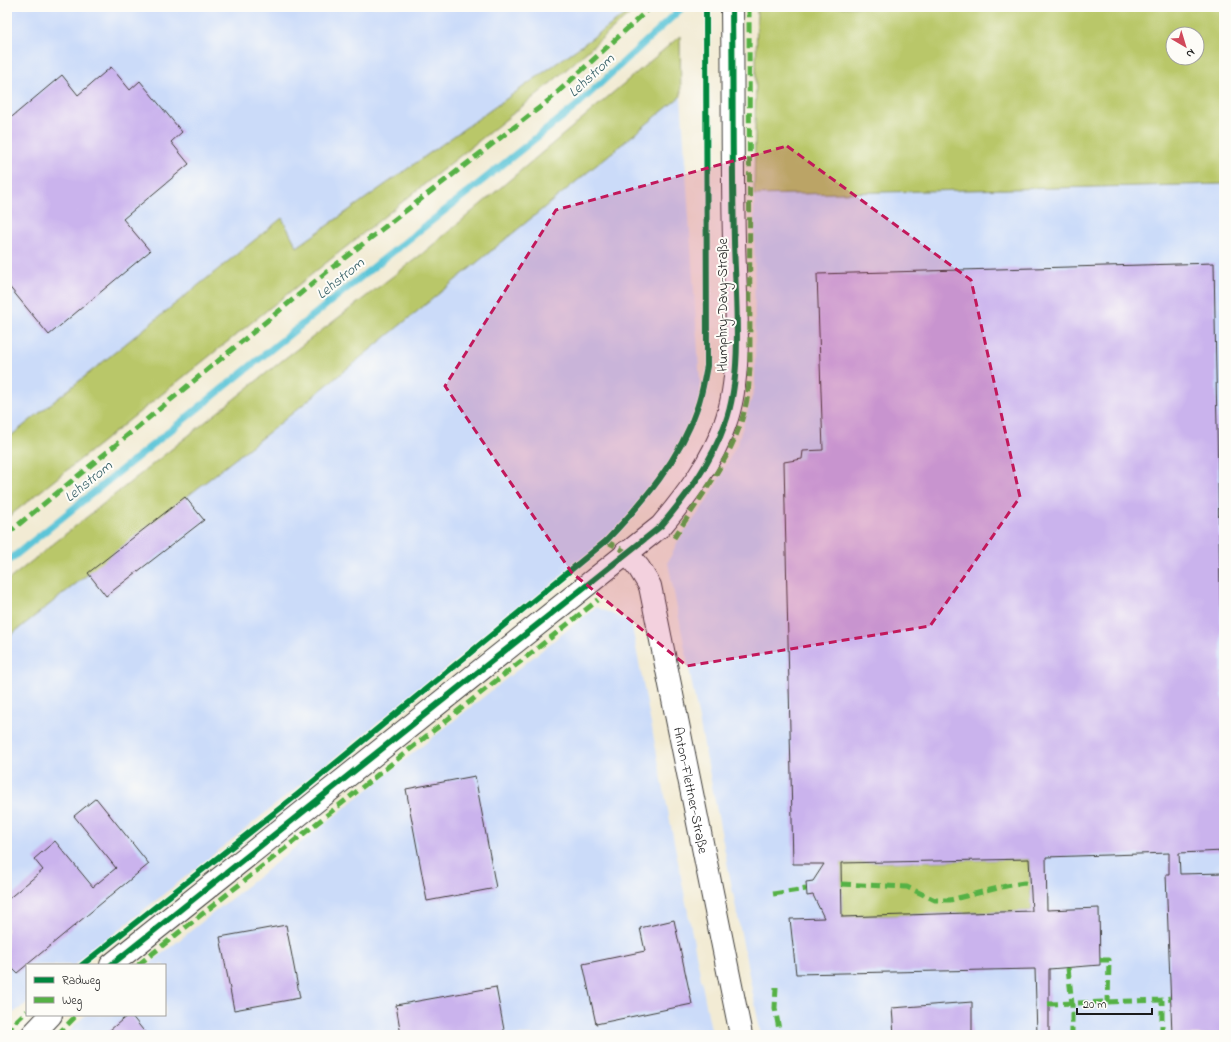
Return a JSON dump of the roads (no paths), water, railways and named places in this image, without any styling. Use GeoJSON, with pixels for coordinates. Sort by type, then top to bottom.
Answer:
{"type":"FeatureCollection","features":[{"type":"Feature","properties":{"kind":"street","name":"Humphry-Davy-Straße"},"geometry":{"type":"LineString","coordinates":[[112,964],[626,552],[667,501],[697,457],[715,421],[724,384],[725,274],[734,240],[732,7]]}},
{"type":"Feature","properties":{"kind":"street","name":"Anton-Flettner-Straße"},"geometry":{"type":"LineString","coordinates":[[626,552],[639,568],[650,586],[741,1035]]}},
{"type":"Feature","properties":{"kind":"street"},"geometry":{"type":"LineString","coordinates":[[32,1035],[49,1016]]}},
{"type":"Feature","properties":{"kind":"waterway","name":"Lehstrom"},"geometry":{"type":"LineString","coordinates":[[7,562],[575,107],[683,7]]}}]}
